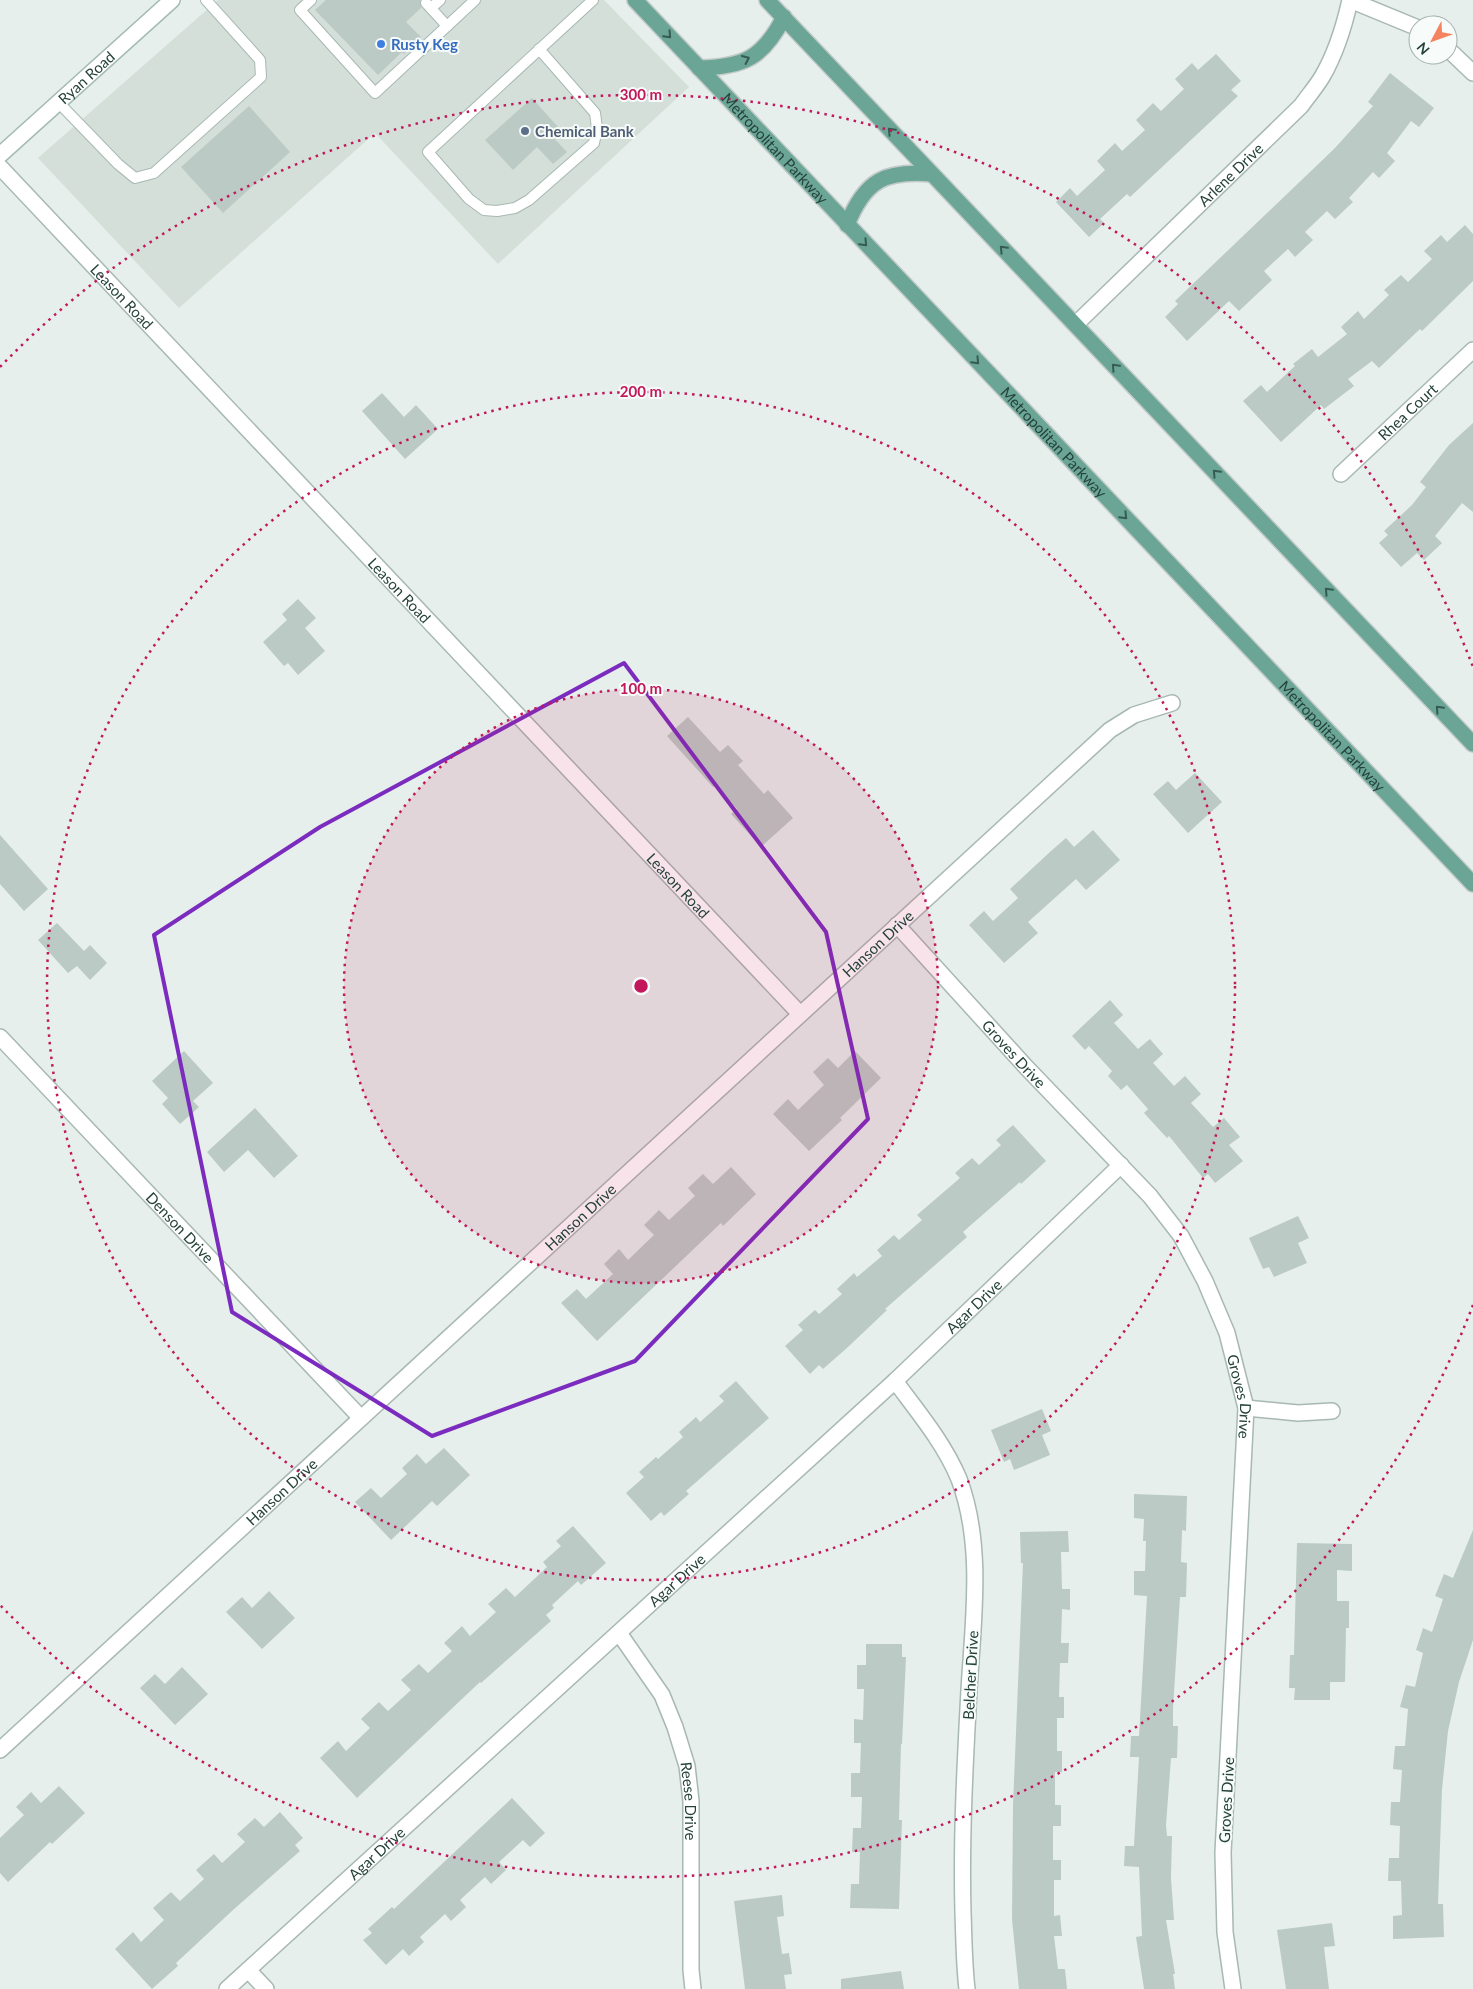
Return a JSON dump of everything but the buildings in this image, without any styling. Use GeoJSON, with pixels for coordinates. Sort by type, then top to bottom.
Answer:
{"type":"FeatureCollection","features":[{"type":"Feature","properties":{"kind":"main road","name":"Metropolitan Parkway"},"geometry":{"type":"LineString","coordinates":[[635,0],[1473,884]]}},
{"type":"Feature","properties":{"kind":"main road"},"geometry":{"type":"LineString","coordinates":[[767,0],[1473,744]]}},
{"type":"Feature","properties":{"kind":"main road"},"geometry":{"type":"LineString","coordinates":[[699,68],[720,68],[751,58],[764,48],[774,36],[784,17]]}},
{"type":"Feature","properties":{"kind":"main road"},"geometry":{"type":"LineString","coordinates":[[847,225],[863,193],[873,184],[889,176],[909,172],[932,174]]}},
{"type":"Feature","properties":{"kind":"street","name":"Ryan Road"},"geometry":{"type":"LineString","coordinates":[[0,155],[172,0]]}},
{"type":"Feature","properties":{"kind":"street"},"geometry":{"type":"LineString","coordinates":[[1350,0],[1408,24]]}},
{"type":"Feature","properties":{"kind":"street","name":"Arlene Drive"},"geometry":{"type":"LineString","coordinates":[[1076,324],[1301,106],[1322,78],[1344,26],[1350,0]]}},
{"type":"Feature","properties":{"kind":"street"},"geometry":{"type":"LineString","coordinates":[[1458,59],[1473,73]]}},
{"type":"Feature","properties":{"kind":"street","name":"Leason Road"},"geometry":{"type":"LineString","coordinates":[[0,167],[800,1014]]}},
{"type":"Feature","properties":{"kind":"street","name":"Rhea Court"},"geometry":{"type":"LineString","coordinates":[[1342,474],[1473,350]]}},
{"type":"Feature","properties":{"kind":"street","name":"Hanson Drive"},"geometry":{"type":"LineString","coordinates":[[0,1750],[1110,730],[1134,715],[1172,703]]}},
{"type":"Feature","properties":{"kind":"street","name":"Groves Drive"},"geometry":{"type":"LineString","coordinates":[[897,925],[1026,1067],[1164,1213],[1181,1236],[1195,1261],[1227,1333],[1246,1408],[1224,1853],[1225,1932],[1233,1989]]}},
{"type":"Feature","properties":{"kind":"street","name":"Denson Drive"},"geometry":{"type":"LineString","coordinates":[[0,1037],[361,1418]]}},
{"type":"Feature","properties":{"kind":"street","name":"Agar Drive"},"geometry":{"type":"LineString","coordinates":[[227,1989],[895,1381],[1120,1165]]}},
{"type":"Feature","properties":{"kind":"street","name":"Belcher Drive"},"geometry":{"type":"LineString","coordinates":[[895,1381],[940,1443],[956,1473],[968,1512],[973,1547],[974,1587],[964,1790],[963,1890],[967,1989]]}},
{"type":"Feature","properties":{"kind":"street"},"geometry":{"type":"LineString","coordinates":[[1246,1408],[1298,1413],[1332,1411]]}},
{"type":"Feature","properties":{"kind":"street","name":"Reese Drive"},"geometry":{"type":"LineString","coordinates":[[619,1632],[662,1695],[675,1727],[686,1766],[690,1801],[691,1970],[693,1989]]}},
{"type":"Feature","properties":{"kind":"street"},"geometry":{"type":"LineString","coordinates":[[248,1970],[266,1989]]}},
{"type":"Feature","properties":{"kind":"lane"},"geometry":{"type":"LineString","coordinates":[[58,102],[118,164],[135,178],[154,173],[260,77],[260,60],[206,0]]}},
{"type":"Feature","properties":{"kind":"lane"},"geometry":{"type":"LineString","coordinates":[[311,0],[300,10],[375,93],[475,0]]}},
{"type":"Feature","properties":{"kind":"lane"},"geometry":{"type":"LineString","coordinates":[[440,0],[428,6],[446,26]]}},
{"type":"Feature","properties":{"kind":"lane"},"geometry":{"type":"LineString","coordinates":[[539,49],[595,113],[597,128],[594,143],[529,200],[515,208],[497,211],[484,210],[469,199],[428,152],[539,49],[593,0]]}},
{"type":"Feature","properties":{"kind":"highlighted area"},"geometry":{"type":"Polygon","coordinates":[[[624,663],[826,932],[868,1119],[635,1361],[432,1436],[232,1312],[154,935],[320,827],[624,663]]]}},
{"type":"Feature","properties":{"kind":"shaded area"},"geometry":{"type":"Polygon","coordinates":[[[218,0],[604,0],[689,87],[498,264],[375,133],[179,308],[38,158],[218,0]]]}},
{"type":"Feature","properties":{"kind":"place","name":"Rusty Keg"},"geometry":{"type":"Point","coordinates":[381,44]}},
{"type":"Feature","properties":{"kind":"place","name":"Chemical Bank"},"geometry":{"type":"Point","coordinates":[525,131]}}]}
